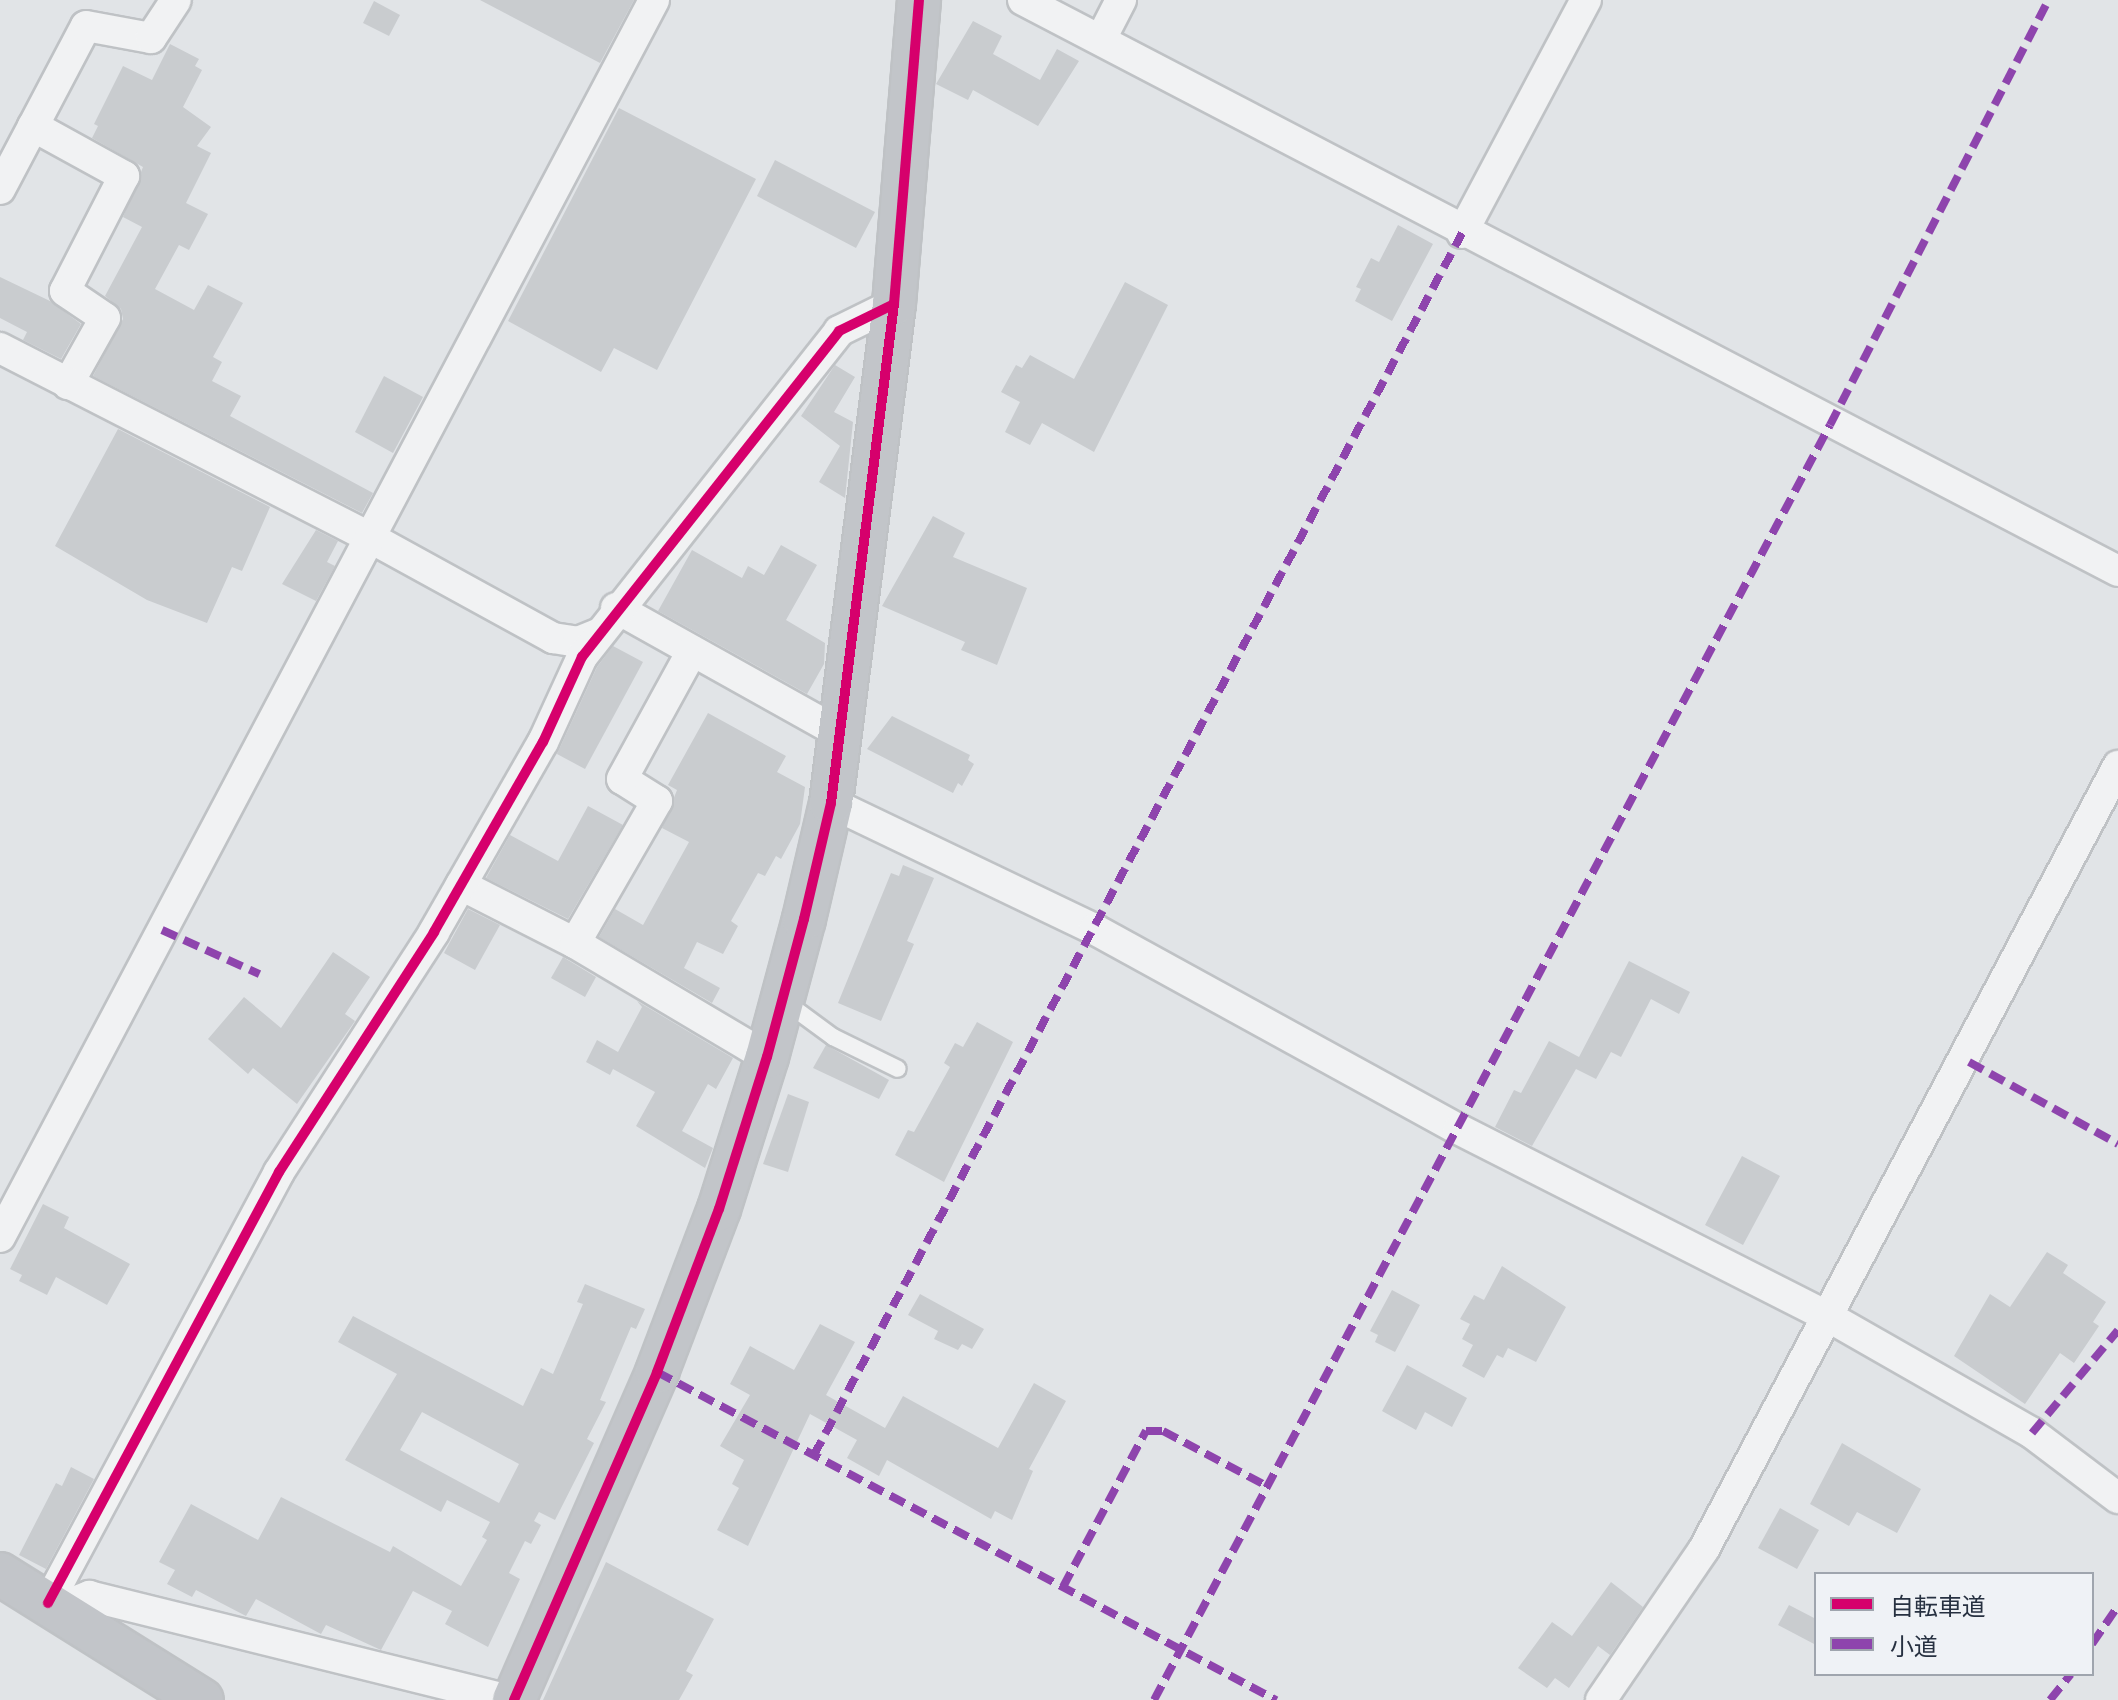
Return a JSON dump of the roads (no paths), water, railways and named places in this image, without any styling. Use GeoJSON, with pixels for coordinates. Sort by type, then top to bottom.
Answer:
{"type":"FeatureCollection","features":[{"type":"Feature","properties":{"kind":"street"},"geometry":{"type":"LineString","coordinates":[[0,189],[86,26],[151,38],[176,0]]}},
{"type":"Feature","properties":{"kind":"street"},"geometry":{"type":"LineString","coordinates":[[0,1237],[654,0]]}},
{"type":"Feature","properties":{"kind":"street"},"geometry":{"type":"LineString","coordinates":[[53,1606],[89,1596],[511,1700],[657,1372],[719,1209],[767,1057],[831,803],[894,304],[919,0]]}},
{"type":"Feature","properties":{"kind":"street"},"geometry":{"type":"LineString","coordinates":[[1023,0],[1462,233],[2118,571]]}},
{"type":"Feature","properties":{"kind":"street"},"geometry":{"type":"LineString","coordinates":[[1101,39],[1121,0]]}},
{"type":"Feature","properties":{"kind":"street"},"geometry":{"type":"LineString","coordinates":[[1462,233],[1586,0]]}},
{"type":"Feature","properties":{"kind":"street"},"geometry":{"type":"LineString","coordinates":[[33,126],[124,176],[65,291],[105,318],[68,384]]}},
{"type":"Feature","properties":{"kind":"street"},"geometry":{"type":"LineString","coordinates":[[53,1606],[279,1172],[461,885],[598,634],[839,331],[894,304]]}},
{"type":"Feature","properties":{"kind":"street"},"geometry":{"type":"LineString","coordinates":[[0,348],[371,538],[553,638],[578,642],[598,634]]}},
{"type":"Feature","properties":{"kind":"street"},"geometry":{"type":"LineString","coordinates":[[616,608],[840,733]]}},
{"type":"Feature","properties":{"kind":"street"},"geometry":{"type":"LineString","coordinates":[[575,943],[657,801],[622,779],[692,651]]}},
{"type":"Feature","properties":{"kind":"street"},"geometry":{"type":"LineString","coordinates":[[1601,1700],[1704,1549],[2118,766]]}},
{"type":"Feature","properties":{"kind":"street"},"geometry":{"type":"LineString","coordinates":[[831,803],[1094,929],[1458,1129],[1827,1316],[2032,1433],[2118,1498]]}},
{"type":"Feature","properties":{"kind":"street"},"geometry":{"type":"LineString","coordinates":[[461,885],[575,943],[767,1057]]}},
{"type":"Feature","properties":{"kind":"street"},"geometry":{"type":"LineString","coordinates":[[0,1574],[202,1700]]}},
{"type":"Feature","properties":{"kind":"lane"},"geometry":{"type":"LineString","coordinates":[[782,1000],[833,1037],[898,1069]]}}]}
